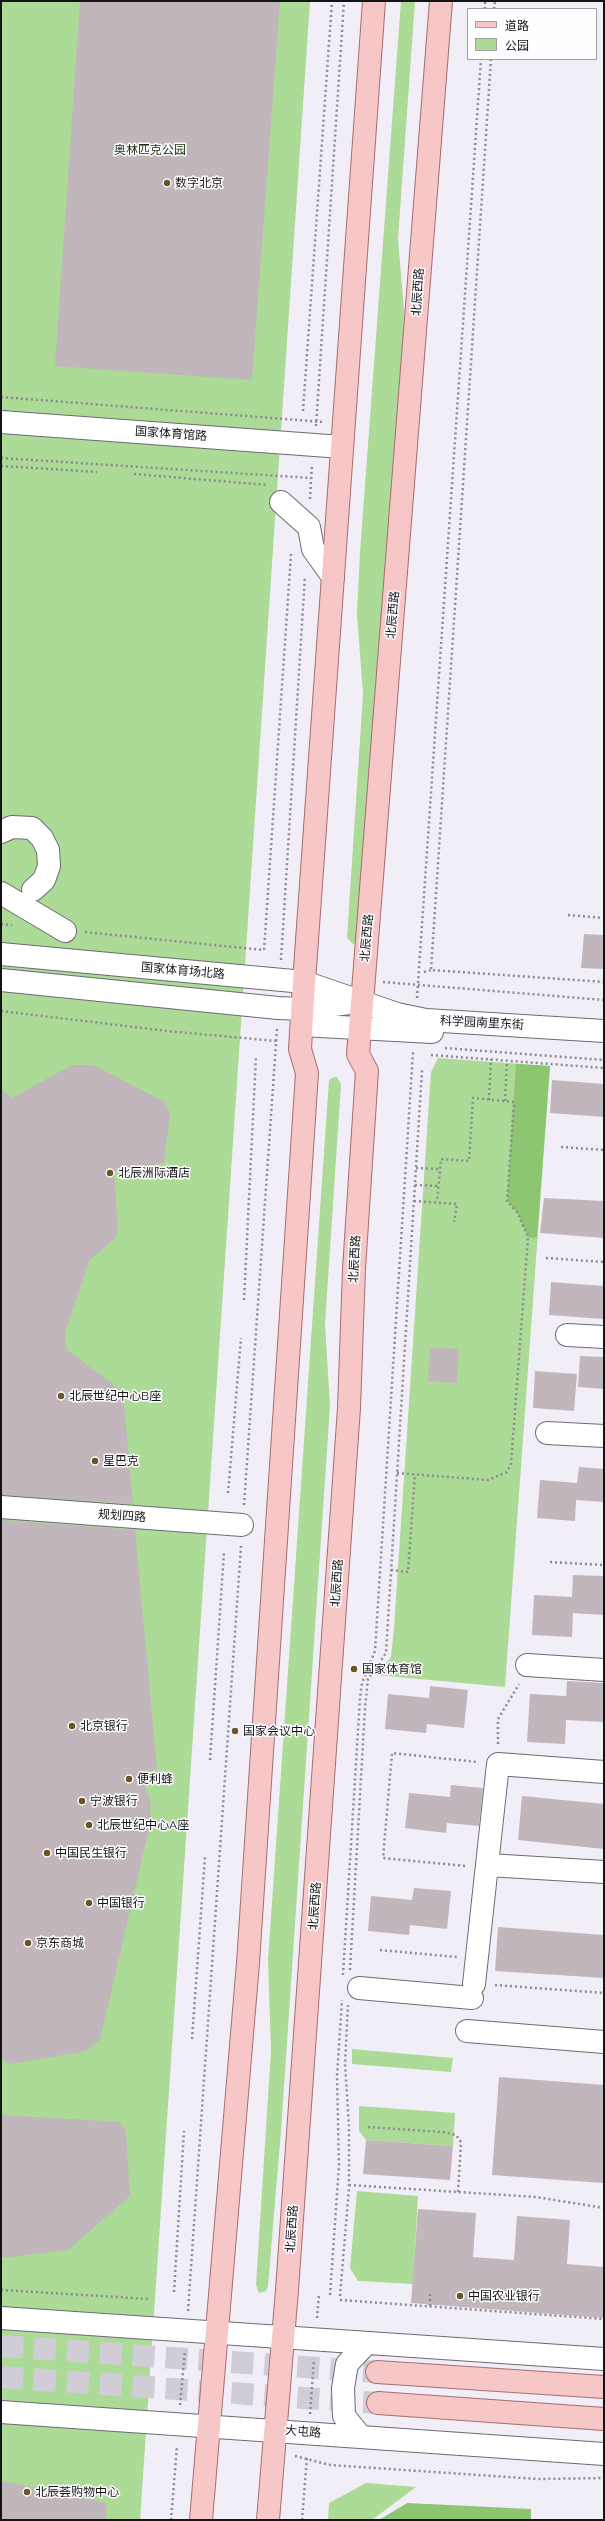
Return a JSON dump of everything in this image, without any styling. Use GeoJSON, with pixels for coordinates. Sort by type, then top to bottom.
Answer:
{"type":"FeatureCollection","features":[{"type":"Feature","properties":{"kind":"main road"},"geometry":{"type":"LineString","coordinates":[[201,2520],[248,1963],[307,1081],[307,1073],[300,1049],[303,1002],[374,1]]}},
{"type":"Feature","properties":{"kind":"main road","name":"北辰西路"},"geometry":{"type":"LineString","coordinates":[[268,2520],[275,2454],[282,2336],[288,2290],[349,1408],[354,1269],[367,1072],[358,1054],[441,1]]}},
{"type":"Feature","properties":{"kind":"main road"},"geometry":{"type":"LineString","coordinates":[[377,2372],[604,2387]]}},
{"type":"Feature","properties":{"kind":"main road"},"geometry":{"type":"LineString","coordinates":[[378,2402],[604,2419]]}},
{"type":"Feature","properties":{"kind":"street","name":"国家体育馆路"},"geometry":{"type":"LineString","coordinates":[[1,422],[342,447]]}},
{"type":"Feature","properties":{"kind":"street"},"geometry":{"type":"LineString","coordinates":[[277,494],[308,527],[313,549],[333,577]]}},
{"type":"Feature","properties":{"kind":"street"},"geometry":{"type":"LineString","coordinates":[[1,832],[12,827],[32,828],[42,838],[48,850],[49,866],[44,880],[33,890]]}},
{"type":"Feature","properties":{"kind":"street"},"geometry":{"type":"LineString","coordinates":[[1,893],[72,932]]}},
{"type":"Feature","properties":{"kind":"street","name":"国家体育场北路"},"geometry":{"type":"LineString","coordinates":[[1,954],[280,980],[303,1002]]}},
{"type":"Feature","properties":{"kind":"street"},"geometry":{"type":"LineString","coordinates":[[1,980],[303,1002],[362,1002],[604,1018]]}},
{"type":"Feature","properties":{"kind":"street"},"geometry":{"type":"LineString","coordinates":[[303,1002],[360,1029],[604,1044]]}},
{"type":"Feature","properties":{"kind":"street","name":"科学园南里东街"},"geometry":{"type":"LineString","coordinates":[[362,1002],[397,1014],[426,1020],[604,1031]]}},
{"type":"Feature","properties":{"kind":"street"},"geometry":{"type":"LineString","coordinates":[[567,1335],[604,1338]]}},
{"type":"Feature","properties":{"kind":"street"},"geometry":{"type":"LineString","coordinates":[[547,1433],[604,1436]]}},
{"type":"Feature","properties":{"kind":"street","name":"规划四路"},"geometry":{"type":"LineString","coordinates":[[1,1507],[242,1525]]}},
{"type":"Feature","properties":{"kind":"street"},"geometry":{"type":"LineString","coordinates":[[526,1665],[604,1670]]}},
{"type":"Feature","properties":{"kind":"street"},"geometry":{"type":"LineString","coordinates":[[348,1990],[473,1991],[488,1866],[498,1764],[604,1772]]}},
{"type":"Feature","properties":{"kind":"street"},"geometry":{"type":"LineString","coordinates":[[488,1866],[604,1872]]}},
{"type":"Feature","properties":{"kind":"street"},"geometry":{"type":"LineString","coordinates":[[467,2031],[604,2042]]}},
{"type":"Feature","properties":{"kind":"street"},"geometry":{"type":"LineString","coordinates":[[1,2318],[185,2339],[216,2333],[282,2336],[604,2359]]}},
{"type":"Feature","properties":{"kind":"street"},"geometry":{"type":"LineString","coordinates":[[361,2437],[344,2416],[343,2388],[347,2364],[367,2343]]}},
{"type":"Feature","properties":{"kind":"street","name":"大屯路"},"geometry":{"type":"LineString","coordinates":[[1,2412],[604,2454]]}},
{"type":"Feature","properties":{"kind":"path"},"geometry":{"type":"LineString","coordinates":[[303,411],[332,1]]}},
{"type":"Feature","properties":{"kind":"path"},"geometry":{"type":"LineString","coordinates":[[315,429],[344,1]]}},
{"type":"Feature","properties":{"kind":"path"},"geometry":{"type":"LineString","coordinates":[[417,1001],[482,60]]}},
{"type":"Feature","properties":{"kind":"path"},"geometry":{"type":"LineString","coordinates":[[431,970],[491,60]]}},
{"type":"Feature","properties":{"kind":"path"},"geometry":{"type":"LineString","coordinates":[[1,397],[343,423]]}},
{"type":"Feature","properties":{"kind":"path"},"geometry":{"type":"LineString","coordinates":[[1,458],[311,478]]}},
{"type":"Feature","properties":{"kind":"path"},"geometry":{"type":"LineString","coordinates":[[308,527],[312,458]]}},
{"type":"Feature","properties":{"kind":"path"},"geometry":{"type":"LineString","coordinates":[[1,466],[98,472]]}},
{"type":"Feature","properties":{"kind":"path"},"geometry":{"type":"LineString","coordinates":[[308,527],[312,471]]}},
{"type":"Feature","properties":{"kind":"path"},"geometry":{"type":"LineString","coordinates":[[134,474],[277,494]]}},
{"type":"Feature","properties":{"kind":"path"},"geometry":{"type":"LineString","coordinates":[[72,932],[264,950],[292,551]]}},
{"type":"Feature","properties":{"kind":"path"},"geometry":{"type":"LineString","coordinates":[[280,980],[306,575]]}},
{"type":"Feature","properties":{"kind":"path"},"geometry":{"type":"LineString","coordinates":[[568,915],[604,918]]}},
{"type":"Feature","properties":{"kind":"path"},"geometry":{"type":"LineString","coordinates":[[1,924],[16,926]]}},
{"type":"Feature","properties":{"kind":"path"},"geometry":{"type":"LineString","coordinates":[[424,972],[431,970],[604,982]]}},
{"type":"Feature","properties":{"kind":"path"},"geometry":{"type":"LineString","coordinates":[[402,984],[604,1000]]}},
{"type":"Feature","properties":{"kind":"path"},"geometry":{"type":"LineString","coordinates":[[180,2409],[277,1026]]}},
{"type":"Feature","properties":{"kind":"path"},"geometry":{"type":"LineString","coordinates":[[330,2295],[339,2165],[338,2076],[348,1990],[360,1698],[362,1683],[375,1651],[413,1048]]}},
{"type":"Feature","properties":{"kind":"path"},"geometry":{"type":"LineString","coordinates":[[424,1054],[604,1068]]}},
{"type":"Feature","properties":{"kind":"path"},"geometry":{"type":"LineString","coordinates":[[244,1300],[256,1056]]}},
{"type":"Feature","properties":{"kind":"path"},"geometry":{"type":"LineString","coordinates":[[489,1100],[491,1059]]}},
{"type":"Feature","properties":{"kind":"path"},"geometry":{"type":"LineString","coordinates":[[505,1101],[507,1061]]}},
{"type":"Feature","properties":{"kind":"path"},"geometry":{"type":"LineString","coordinates":[[378,1663],[386,1653],[422,1070]]}},
{"type":"Feature","properties":{"kind":"path"},"geometry":{"type":"LineString","coordinates":[[397,1473],[488,1480],[507,1472],[511,1464],[528,1237],[517,1212],[507,1201],[514,1102],[473,1098],[469,1160],[441,1159],[437,1202]]}},
{"type":"Feature","properties":{"kind":"path"},"geometry":{"type":"LineString","coordinates":[[561,1147],[604,1150]]}},
{"type":"Feature","properties":{"kind":"path"},"geometry":{"type":"LineString","coordinates":[[416,1168],[440,1169]]}},
{"type":"Feature","properties":{"kind":"path"},"geometry":{"type":"LineString","coordinates":[[415,1185],[438,1186]]}},
{"type":"Feature","properties":{"kind":"path"},"geometry":{"type":"LineString","coordinates":[[414,1201],[457,1204],[454,1222]]}},
{"type":"Feature","properties":{"kind":"path"},"geometry":{"type":"LineString","coordinates":[[546,1258],[604,1262]]}},
{"type":"Feature","properties":{"kind":"path"},"geometry":{"type":"LineString","coordinates":[[228,1493],[241,1338]]}},
{"type":"Feature","properties":{"kind":"path"},"geometry":{"type":"LineString","coordinates":[[391,1570],[408,1572],[415,1474]]}},
{"type":"Feature","properties":{"kind":"path"},"geometry":{"type":"LineString","coordinates":[[210,1760],[224,1552]]}},
{"type":"Feature","properties":{"kind":"path"},"geometry":{"type":"LineString","coordinates":[[550,1562],[604,1565]]}},
{"type":"Feature","properties":{"kind":"path"},"geometry":{"type":"LineString","coordinates":[[488,1866],[383,1858],[392,1753],[498,1764],[498,1719],[522,1678],[526,1665]]}},
{"type":"Feature","properties":{"kind":"path"},"geometry":{"type":"LineString","coordinates":[[192,2039],[205,1857]]}},
{"type":"Feature","properties":{"kind":"path"},"geometry":{"type":"LineString","coordinates":[[380,1950],[477,1959]]}},
{"type":"Feature","properties":{"kind":"path"},"geometry":{"type":"LineString","coordinates":[[473,1991],[604,1993]]}},
{"type":"Feature","properties":{"kind":"path"},"geometry":{"type":"LineString","coordinates":[[368,2127],[443,2132],[456,2135],[461,2142],[458,2192]]}},
{"type":"Feature","properties":{"kind":"path"},"geometry":{"type":"LineString","coordinates":[[174,2292],[184,2131]]}},
{"type":"Feature","properties":{"kind":"path"},"geometry":{"type":"LineString","coordinates":[[349,2185],[536,2197],[604,2208]]}},
{"type":"Feature","properties":{"kind":"path"},"geometry":{"type":"LineString","coordinates":[[1,2290],[150,2299]]}},
{"type":"Feature","properties":{"kind":"path"},"geometry":{"type":"LineString","coordinates":[[302,2520],[319,2294]]}},
{"type":"Feature","properties":{"kind":"path"},"geometry":{"type":"LineString","coordinates":[[430,2294],[430,2306]]}},
{"type":"Feature","properties":{"kind":"path"},"geometry":{"type":"LineString","coordinates":[[340,2300],[604,2319]]}},
{"type":"Feature","properties":{"kind":"path"},"geometry":{"type":"LineString","coordinates":[[171,2520],[178,2438]]}},
{"type":"Feature","properties":{"kind":"path"},"geometry":{"type":"LineString","coordinates":[[170,2445],[207,2447]]}},
{"type":"Feature","properties":{"kind":"path"},"geometry":{"type":"LineString","coordinates":[[275,2454],[307,2458],[330,2465],[538,2479],[604,2478]]}},
{"type":"Feature","properties":{"kind":"green space","name":"奥林匹克公园"},"geometry":{"type":"Polygon","coordinates":[[[1,1],[310,1],[140,2520],[1,2520],[1,1]]]}},
{"type":"Feature","properties":{"kind":"green space"},"geometry":{"type":"Polygon","coordinates":[[[401,1],[415,1],[398,239],[404,310],[402,360],[358,943],[353,944],[347,938],[363,694],[357,614],[360,552],[401,1]]]}},
{"type":"Feature","properties":{"kind":"green space"},"geometry":{"type":"Polygon","coordinates":[[[438,1058],[550,1066],[505,1687],[375,1675],[391,1657],[394,1628],[431,1072],[438,1058]]]}},
{"type":"Feature","properties":{"kind":"green space"},"geometry":{"type":"Polygon","coordinates":[[[516,1064],[550,1066],[537,1238],[528,1237],[517,1212],[507,1201],[516,1064]]]}},
{"type":"Feature","properties":{"kind":"green space"},"geometry":{"type":"Polygon","coordinates":[[[337,1077],[341,1084],[325,1324],[330,1406],[281,2131],[268,2286],[266,2291],[259,2293],[256,2285],[271,2050],[268,1960],[329,1080],[337,1077]]]}},
{"type":"Feature","properties":{"kind":"green space"},"geometry":{"type":"Polygon","coordinates":[[[352,2049],[453,2058],[451,2072],[352,2064],[352,2049]]]}},
{"type":"Feature","properties":{"kind":"green space"},"geometry":{"type":"Polygon","coordinates":[[[359,2106],[455,2113],[453,2146],[366,2140],[359,2131],[359,2106]]]}},
{"type":"Feature","properties":{"kind":"green space"},"geometry":{"type":"Polygon","coordinates":[[[357,2191],[418,2196],[413,2284],[358,2281],[350,2268],[357,2191]]]}},
{"type":"Feature","properties":{"kind":"green space"},"geometry":{"type":"Polygon","coordinates":[[[366,2483],[416,2487],[372,2520],[328,2520],[329,2503],[366,2483]]]}},
{"type":"Feature","properties":{"kind":"green space"},"geometry":{"type":"Polygon","coordinates":[[[407,2503],[531,2509],[531,2520],[379,2520],[407,2503]]]}},
{"type":"Feature","properties":{"kind":"building","name":"数字北京"},"geometry":{"type":"Polygon","coordinates":[[[80,1],[280,1],[252,380],[55,366],[80,1]]]}},
{"type":"Feature","properties":{"kind":"building"},"geometry":{"type":"Polygon","coordinates":[[[584,934],[604,935],[604,969],[581,968],[584,934]]]}},
{"type":"Feature","properties":{"kind":"building"},"geometry":{"type":"Polygon","coordinates":[[[72,1065],[93,1065],[165,1102],[170,1113],[164,1163],[114,1171],[118,1230],[116,1237],[89,1261],[66,1329],[65,1339],[66,1349],[123,1392],[133,1504],[1,1495],[1,1090],[12,1098],[72,1065]]]}},
{"type":"Feature","properties":{"kind":"building"},"geometry":{"type":"Polygon","coordinates":[[[552,1080],[604,1084],[604,1117],[550,1113],[552,1080]]]}},
{"type":"Feature","properties":{"kind":"building"},"geometry":{"type":"Polygon","coordinates":[[[544,1198],[604,1201],[604,1238],[540,1233],[544,1198]]]}},
{"type":"Feature","properties":{"kind":"building"},"geometry":{"type":"Polygon","coordinates":[[[551,1282],[604,1286],[604,1319],[549,1315],[551,1282]]]}},
{"type":"Feature","properties":{"kind":"building"},"geometry":{"type":"Polygon","coordinates":[[[430,1348],[459,1349],[457,1383],[428,1381],[430,1348]]]}},
{"type":"Feature","properties":{"kind":"building"},"geometry":{"type":"Polygon","coordinates":[[[580,1356],[604,1357],[604,1389],[578,1387],[580,1356]]]}},
{"type":"Feature","properties":{"kind":"building"},"geometry":{"type":"Polygon","coordinates":[[[535,1371],[577,1374],[574,1411],[533,1408],[535,1371]]]}},
{"type":"Feature","properties":{"kind":"building"},"geometry":{"type":"Polygon","coordinates":[[[579,1467],[604,1469],[604,1502],[576,1500],[575,1521],[537,1518],[540,1480],[577,1483],[579,1467]]]}},
{"type":"Feature","properties":{"kind":"building","name":"北辰世纪中心A座"},"geometry":{"type":"Polygon","coordinates":[[[1,1520],[135,1530],[157,1769],[140,1775],[150,1800],[151,1820],[100,2040],[86,2051],[10,2064],[1,2058],[1,1520]]]}},
{"type":"Feature","properties":{"kind":"building"},"geometry":{"type":"Polygon","coordinates":[[[573,1575],[604,1576],[604,1615],[573,1613],[572,1637],[532,1635],[534,1595],[572,1597],[573,1575]]]}},
{"type":"Feature","properties":{"kind":"building"},"geometry":{"type":"Polygon","coordinates":[[[567,1681],[604,1683],[604,1722],[566,1720],[565,1744],[527,1742],[530,1694],[566,1696],[567,1681]]]}},
{"type":"Feature","properties":{"kind":"building"},"geometry":{"type":"Polygon","coordinates":[[[430,1686],[468,1690],[464,1728],[427,1724],[426,1733],[385,1729],[388,1694],[429,1698],[430,1686]]]}},
{"type":"Feature","properties":{"kind":"building"},"geometry":{"type":"Polygon","coordinates":[[[451,1785],[483,1788],[479,1826],[447,1823],[446,1833],[405,1828],[409,1793],[450,1797],[451,1785]]]}},
{"type":"Feature","properties":{"kind":"building"},"geometry":{"type":"Polygon","coordinates":[[[522,1796],[604,1804],[604,1849],[518,1840],[522,1796]]]}},
{"type":"Feature","properties":{"kind":"building"},"geometry":{"type":"Polygon","coordinates":[[[414,1888],[451,1891],[447,1929],[410,1925],[409,1935],[368,1931],[371,1896],[412,1900],[414,1888]]]}},
{"type":"Feature","properties":{"kind":"building"},"geometry":{"type":"Polygon","coordinates":[[[498,1927],[604,1935],[604,1978],[495,1971],[498,1927]]]}},
{"type":"Feature","properties":{"kind":"building"},"geometry":{"type":"Polygon","coordinates":[[[499,2077],[604,2085],[603,2183],[492,2175],[499,2077]]]}},
{"type":"Feature","properties":{"kind":"building"},"geometry":{"type":"Polygon","coordinates":[[[1,2115],[119,2122],[126,2130],[130,2196],[68,2250],[1,2258],[1,2115]]]}},
{"type":"Feature","properties":{"kind":"building"},"geometry":{"type":"Polygon","coordinates":[[[366,2140],[453,2146],[450,2180],[363,2174],[366,2140]]]}},
{"type":"Feature","properties":{"kind":"building"},"geometry":{"type":"Polygon","coordinates":[[[418,2209],[476,2213],[473,2257],[514,2260],[517,2216],[570,2220],[567,2264],[604,2267],[604,2318],[411,2303],[418,2209]]]}},
{"type":"Feature","properties":{"kind":"building","name":"北辰荟购物中心"},"geometry":{"type":"Polygon","coordinates":[[[1,2481],[107,2503],[106,2520],[1,2520],[1,2481]]]}},
{"type":"Feature","properties":{"kind":"tunnel"},"geometry":{"type":"LineString","coordinates":[[1,2346],[377,2372]]}},
{"type":"Feature","properties":{"kind":"tunnel"},"geometry":{"type":"LineString","coordinates":[[1,2377],[378,2403]]}},
{"type":"Feature","properties":{"kind":"place","name":"数字北京"},"geometry":{"type":"Point","coordinates":[167,183]}},
{"type":"Feature","properties":{"kind":"place","name":"北辰洲际酒店"},"geometry":{"type":"Point","coordinates":[110,1173]}},
{"type":"Feature","properties":{"kind":"place","name":"北辰世纪中心B座"},"geometry":{"type":"Point","coordinates":[61,1396]}},
{"type":"Feature","properties":{"kind":"place","name":"星巴克"},"geometry":{"type":"Point","coordinates":[95,1461]}},
{"type":"Feature","properties":{"kind":"place","name":"国家体育馆"},"geometry":{"type":"Point","coordinates":[354,1669]}},
{"type":"Feature","properties":{"kind":"place","name":"北京银行"},"geometry":{"type":"Point","coordinates":[72,1726]}},
{"type":"Feature","properties":{"kind":"place","name":"国家会议中心"},"geometry":{"type":"Point","coordinates":[235,1731]}},
{"type":"Feature","properties":{"kind":"place","name":"便利蜂"},"geometry":{"type":"Point","coordinates":[129,1779]}},
{"type":"Feature","properties":{"kind":"place","name":"宁波银行"},"geometry":{"type":"Point","coordinates":[82,1801]}},
{"type":"Feature","properties":{"kind":"place","name":"北辰世纪中心A座"},"geometry":{"type":"Point","coordinates":[89,1825]}},
{"type":"Feature","properties":{"kind":"place","name":"中国民生银行"},"geometry":{"type":"Point","coordinates":[47,1853]}},
{"type":"Feature","properties":{"kind":"place","name":"中国银行"},"geometry":{"type":"Point","coordinates":[89,1903]}},
{"type":"Feature","properties":{"kind":"place","name":"京东商城"},"geometry":{"type":"Point","coordinates":[28,1943]}},
{"type":"Feature","properties":{"kind":"place","name":"中国农业银行"},"geometry":{"type":"Point","coordinates":[460,2296]}},
{"type":"Feature","properties":{"kind":"place","name":"北辰荟购物中心"},"geometry":{"type":"Point","coordinates":[27,2492]}}]}
